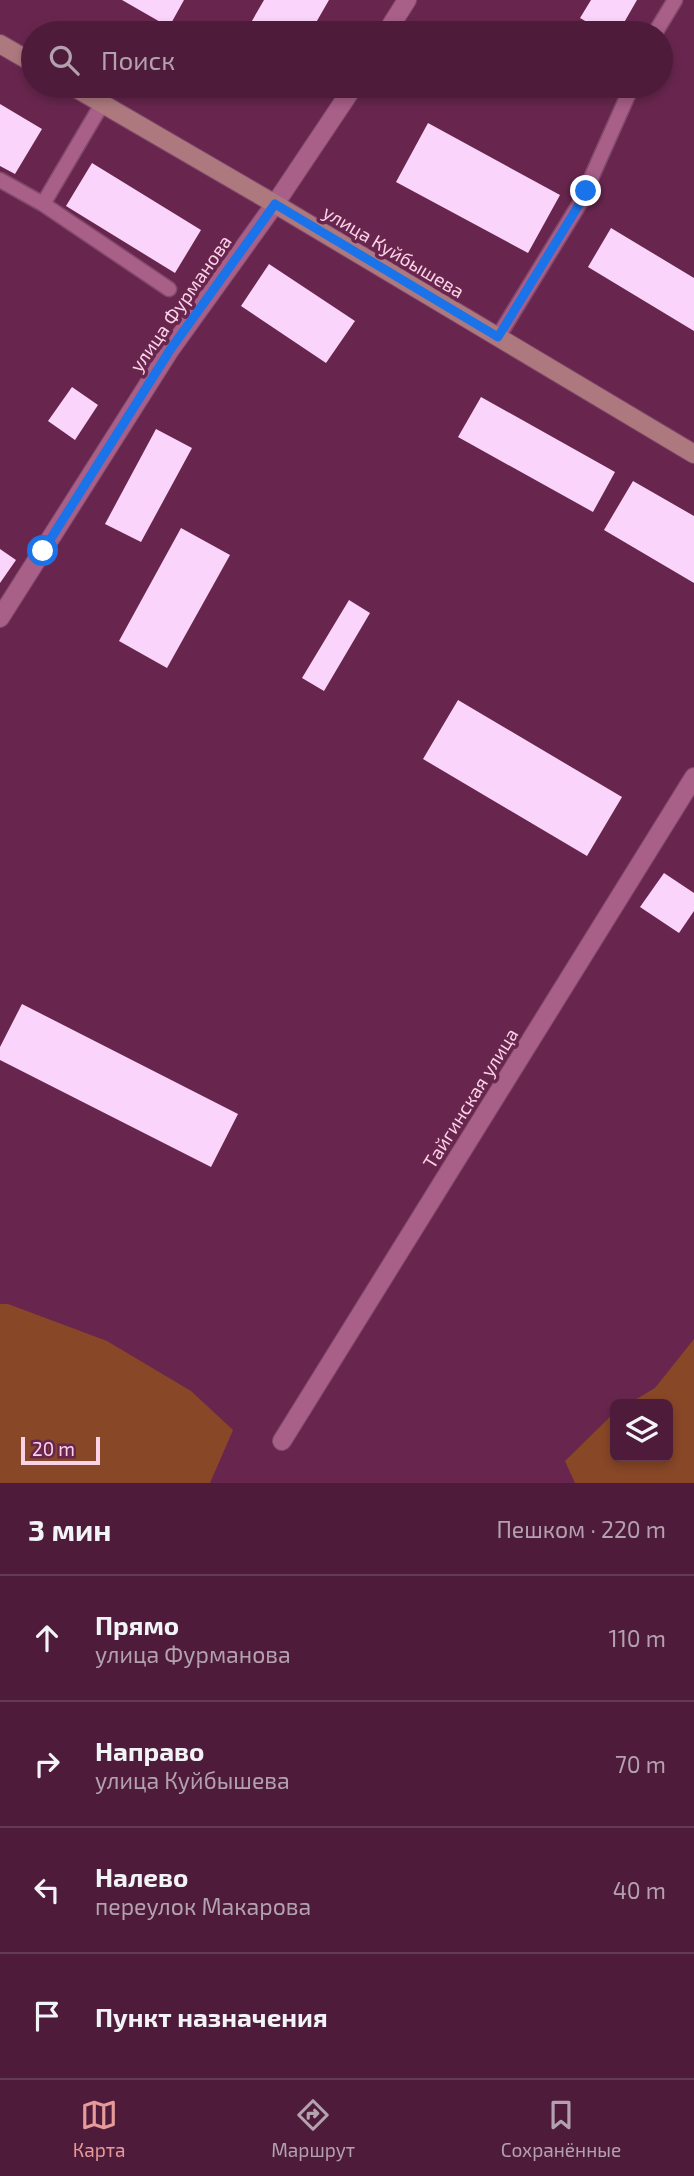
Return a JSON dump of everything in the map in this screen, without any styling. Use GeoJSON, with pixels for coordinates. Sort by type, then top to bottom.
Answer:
{"type":"FeatureCollection","features":[{"type":"Feature","properties":{"kind":"street"},"geometry":{"type":"LineString","coordinates":[[394,21],[407,0]]}},
{"type":"Feature","properties":{"kind":"street"},"geometry":{"type":"LineString","coordinates":[[0,44],[21,56]]}},
{"type":"Feature","properties":{"kind":"street","name":"улица Куйбышева"},"geometry":{"type":"LineString","coordinates":[[92,98],[694,453]]}},
{"type":"Feature","properties":{"kind":"street","name":"улица Фурманова"},"geometry":{"type":"LineString","coordinates":[[0,618],[170,350],[275,204],[346,98]]}},
{"type":"Feature","properties":{"kind":"street","name":"Тайгинская улица"},"geometry":{"type":"LineString","coordinates":[[282,1441],[694,777]]}},
{"type":"Feature","properties":{"kind":"lane"},"geometry":{"type":"LineString","coordinates":[[662,21],[675,0]]}},
{"type":"Feature","properties":{"kind":"lane"},"geometry":{"type":"LineString","coordinates":[[498,337],[580,203],[627,98]]}},
{"type":"Feature","properties":{"kind":"lane"},"geometry":{"type":"LineString","coordinates":[[43,204],[102,104]]}},
{"type":"Feature","properties":{"kind":"lane"},"geometry":{"type":"LineString","coordinates":[[0,180],[43,204],[169,289]]}},
{"type":"Feature","properties":{"kind":"shaded area"},"geometry":{"type":"Polygon","coordinates":[[[0,1304],[8,1304],[107,1341],[191,1391],[233,1430],[210,1483],[0,1483],[0,1304]]]}},
{"type":"Feature","properties":{"kind":"shaded area"},"geometry":{"type":"Polygon","coordinates":[[[694,1339],[694,1483],[575,1483],[565,1461],[610,1417],[610,1462],[673,1462],[673,1399],[636,1399],[655,1388],[694,1339]]]}},
{"type":"Feature","properties":{"kind":"building"},"geometry":{"type":"Polygon","coordinates":[[[122,0],[184,0],[172,21],[159,21],[122,0]]]}},
{"type":"Feature","properties":{"kind":"building"},"geometry":{"type":"Polygon","coordinates":[[[264,0],[329,0],[317,21],[252,21],[264,0]]]}},
{"type":"Feature","properties":{"kind":"building"},"geometry":{"type":"Polygon","coordinates":[[[591,0],[637,0],[625,21],[585,21],[580,18],[591,0]]]}},
{"type":"Feature","properties":{"kind":"building"},"geometry":{"type":"Polygon","coordinates":[[[0,104],[42,129],[15,174],[0,166],[0,104]]]}},
{"type":"Feature","properties":{"kind":"building"},"geometry":{"type":"Polygon","coordinates":[[[428,123],[560,195],[528,253],[396,182],[428,123]]]}},
{"type":"Feature","properties":{"kind":"building"},"geometry":{"type":"Polygon","coordinates":[[[92,163],[201,230],[175,273],[66,206],[92,163]]]}},
{"type":"Feature","properties":{"kind":"building"},"geometry":{"type":"Polygon","coordinates":[[[611,228],[694,278],[694,331],[588,267],[611,228]]]}},
{"type":"Feature","properties":{"kind":"building"},"geometry":{"type":"Polygon","coordinates":[[[269,264],[355,321],[326,363],[241,306],[269,264]]]}},
{"type":"Feature","properties":{"kind":"building"},"geometry":{"type":"Polygon","coordinates":[[[72,387],[98,405],[75,440],[48,421],[72,387]]]}},
{"type":"Feature","properties":{"kind":"building"},"geometry":{"type":"Polygon","coordinates":[[[481,397],[615,472],[593,512],[458,437],[481,397]]]}},
{"type":"Feature","properties":{"kind":"building"},"geometry":{"type":"Polygon","coordinates":[[[156,429],[192,448],[141,542],[105,524],[156,429]]]}},
{"type":"Feature","properties":{"kind":"building"},"geometry":{"type":"Polygon","coordinates":[[[633,481],[694,516],[694,583],[604,530],[633,481]]]}},
{"type":"Feature","properties":{"kind":"building"},"geometry":{"type":"Polygon","coordinates":[[[181,528],[230,555],[167,668],[119,641],[181,528]]]}},
{"type":"Feature","properties":{"kind":"building"},"geometry":{"type":"Polygon","coordinates":[[[0,549],[16,560],[0,583],[0,549]]]}},
{"type":"Feature","properties":{"kind":"building"},"geometry":{"type":"Polygon","coordinates":[[[349,600],[370,613],[324,691],[302,678],[349,600]]]}},
{"type":"Feature","properties":{"kind":"building"},"geometry":{"type":"Polygon","coordinates":[[[458,700],[622,797],[587,856],[423,759],[458,700]]]}},
{"type":"Feature","properties":{"kind":"building"},"geometry":{"type":"Polygon","coordinates":[[[664,873],[694,893],[694,911],[679,933],[640,907],[664,873]]]}},
{"type":"Feature","properties":{"kind":"building"},"geometry":{"type":"Polygon","coordinates":[[[22,1004],[238,1114],[211,1167],[0,1060],[0,1047],[22,1004]]]}},
{"type":"Feature","properties":{"kind":"route"},"geometry":{"type":"LineString","coordinates":[[43,551],[170,350],[275,204],[498,337],[586,191]]}}]}
